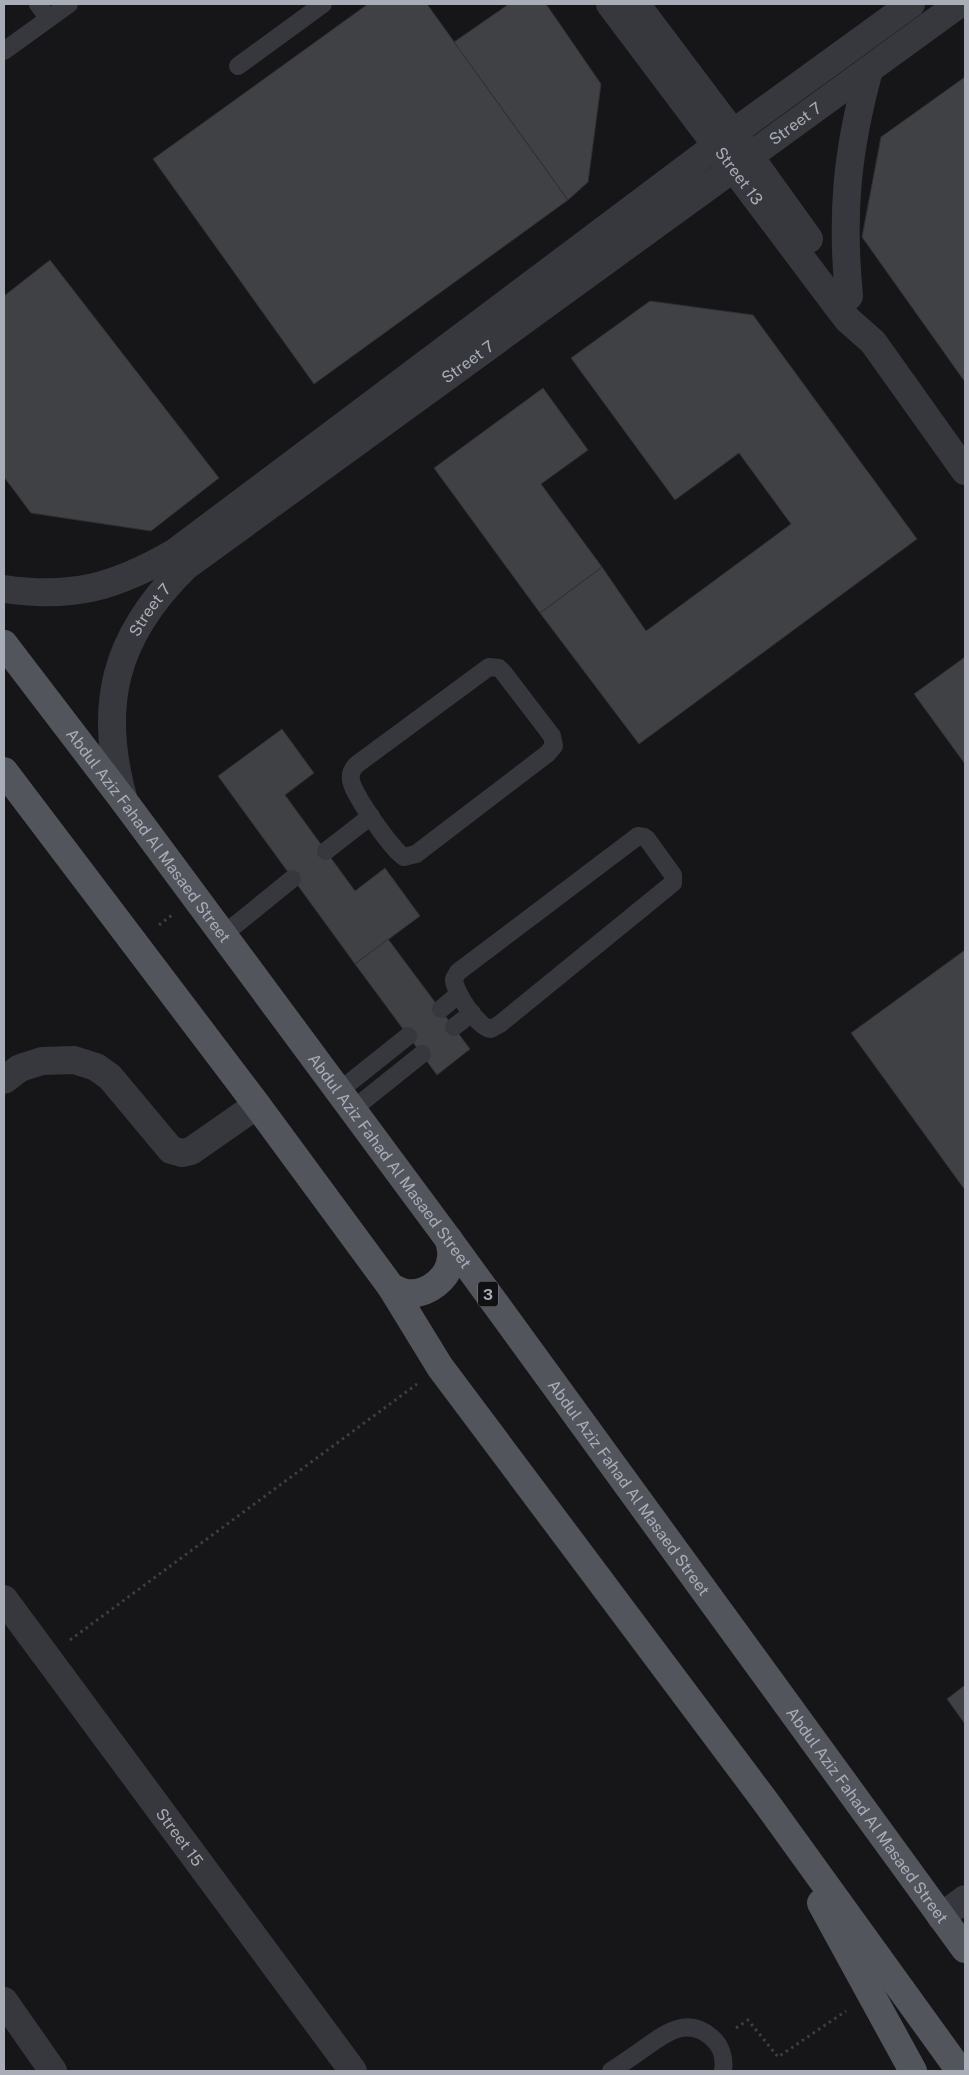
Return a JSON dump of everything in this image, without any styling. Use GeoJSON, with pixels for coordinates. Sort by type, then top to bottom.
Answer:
{"type":"FeatureCollection","features":[{"type":"Feature","properties":{"kind":"main road","name":"Abdul Aziz Fahad Al Masaed Street"},"geometry":{"type":"LineString","coordinates":[[4,644],[124,801],[346,1100],[965,1949]]}},
{"type":"Feature","properties":{"kind":"main road"},"geometry":{"type":"LineString","coordinates":[[4,771],[257,1105],[391,1287],[440,1367],[765,1801],[960,2071]]}},
{"type":"Feature","properties":{"kind":"main road"},"geometry":{"type":"LineString","coordinates":[[391,1287],[406,1293],[422,1292],[436,1285],[447,1272],[451,1257],[449,1240]]}},
{"type":"Feature","properties":{"kind":"main road"},"geometry":{"type":"LineString","coordinates":[[765,1801],[913,2071]]}},
{"type":"Feature","properties":{"kind":"street","name":"Street 13"},"geometry":{"type":"LineString","coordinates":[[610,4],[724,139]]}},
{"type":"Feature","properties":{"kind":"street","name":"Street 13"},"geometry":{"type":"LineString","coordinates":[[636,4],[724,139],[850,296],[872,342],[965,472]]}},
{"type":"Feature","properties":{"kind":"street","name":"Street 7"},"geometry":{"type":"LineString","coordinates":[[4,589],[31,593],[61,593],[91,589],[120,581],[174,553],[724,139],[911,4]]}},
{"type":"Feature","properties":{"kind":"street","name":"Street 7"},"geometry":{"type":"LineString","coordinates":[[124,801],[115,770],[111,738],[112,706],[118,674],[129,644],[144,616],[162,590],[185,567],[959,4]]}},
{"type":"Feature","properties":{"kind":"street"},"geometry":{"type":"LineString","coordinates":[[850,296],[845,251],[845,205],[849,159],[857,114],[869,70]]}},
{"type":"Feature","properties":{"kind":"street","name":"Street 13"},"geometry":{"type":"LineString","coordinates":[[741,162],[838,307],[848,320],[872,342]]}},
{"type":"Feature","properties":{"kind":"street"},"geometry":{"type":"LineString","coordinates":[[4,1080],[20,1068],[42,1060],[74,1060],[96,1067],[110,1077],[171,1150],[182,1153],[191,1151],[257,1105]]}},
{"type":"Feature","properties":{"kind":"street","name":"Street 15"},"geometry":{"type":"LineString","coordinates":[[8,1612],[48,1656],[353,2071]]}},
{"type":"Feature","properties":{"kind":"street"},"geometry":{"type":"LineString","coordinates":[[942,1916],[965,1898]]}},
{"type":"Feature","properties":{"kind":"street"},"geometry":{"type":"LineString","coordinates":[[8,2015],[53,2071]]}},
{"type":"Feature","properties":{"kind":"lane"},"geometry":{"type":"LineString","coordinates":[[38,4],[48,18]]}},
{"type":"Feature","properties":{"kind":"lane"},"geometry":{"type":"LineString","coordinates":[[4,52],[69,4]]}},
{"type":"Feature","properties":{"kind":"lane"},"geometry":{"type":"LineString","coordinates":[[238,66],[323,4]]}},
{"type":"Feature","properties":{"kind":"lane"},"geometry":{"type":"LineString","coordinates":[[489,667],[499,668],[503,672],[552,736],[554,746],[547,754],[416,854],[404,857],[400,854],[371,816],[353,787],[352,771],[356,765],[489,667]]}},
{"type":"Feature","properties":{"kind":"lane"},"geometry":{"type":"LineString","coordinates":[[326,851],[371,816]]}},
{"type":"Feature","properties":{"kind":"lane"},"geometry":{"type":"LineString","coordinates":[[638,836],[644,837],[672,875],[673,883],[500,1024],[491,1029],[486,1028],[472,1013],[458,994],[454,983],[458,972],[638,836]]}},
{"type":"Feature","properties":{"kind":"lane"},"geometry":{"type":"LineString","coordinates":[[223,935],[292,879]]}},
{"type":"Feature","properties":{"kind":"lane"},"geometry":{"type":"LineString","coordinates":[[441,1009],[458,994]]}},
{"type":"Feature","properties":{"kind":"lane"},"geometry":{"type":"LineString","coordinates":[[454,1028],[472,1013]]}},
{"type":"Feature","properties":{"kind":"lane"},"geometry":{"type":"LineString","coordinates":[[346,1100],[408,1036]]}},
{"type":"Feature","properties":{"kind":"lane"},"geometry":{"type":"LineString","coordinates":[[346,1100],[422,1054]]}},
{"type":"Feature","properties":{"kind":"lane"},"geometry":{"type":"LineString","coordinates":[[611,2071],[669,2031],[682,2027],[695,2028],[706,2032],[716,2041],[722,2052],[723,2071]]}},
{"type":"Feature","properties":{"kind":"path"},"geometry":{"type":"LineString","coordinates":[[135,944],[195,897]]}},
{"type":"Feature","properties":{"kind":"path"},"geometry":{"type":"LineString","coordinates":[[48,1656],[440,1367]]}},
{"type":"Feature","properties":{"kind":"path"},"geometry":{"type":"LineString","coordinates":[[716,2041],[748,2020],[778,2057],[871,1994]]}},
{"type":"Feature","properties":{"kind":"building"},"geometry":{"type":"Polygon","coordinates":[[[368,4],[427,4],[568,200],[314,384],[153,159],[368,4]]]}},
{"type":"Feature","properties":{"kind":"building"},"geometry":{"type":"Polygon","coordinates":[[[509,4],[546,4],[601,84],[588,182],[568,200],[454,42],[509,4]]]}},
{"type":"Feature","properties":{"kind":"building"},"geometry":{"type":"Polygon","coordinates":[[[965,77],[965,382],[862,237],[881,137],[965,77]]]}},
{"type":"Feature","properties":{"kind":"building"},"geometry":{"type":"Polygon","coordinates":[[[50,260],[219,478],[151,531],[31,513],[4,477],[4,296],[50,260]]]}},
{"type":"Feature","properties":{"kind":"building"},"geometry":{"type":"Polygon","coordinates":[[[650,301],[753,315],[917,539],[639,744],[540,613],[602,567],[646,631],[791,524],[739,453],[675,500],[571,358],[650,301]]]}},
{"type":"Feature","properties":{"kind":"building"},"geometry":{"type":"Polygon","coordinates":[[[543,388],[588,450],[541,484],[602,567],[540,613],[434,468],[543,388]]]}},
{"type":"Feature","properties":{"kind":"building"},"geometry":{"type":"Polygon","coordinates":[[[965,657],[965,764],[914,694],[965,657]]]}},
{"type":"Feature","properties":{"kind":"building"},"geometry":{"type":"Polygon","coordinates":[[[282,729],[314,773],[285,795],[355,891],[385,868],[420,916],[355,964],[218,776],[282,729]]]}},
{"type":"Feature","properties":{"kind":"building"},"geometry":{"type":"Polygon","coordinates":[[[388,939],[470,1049],[437,1075],[355,964],[388,939]]]}},
{"type":"Feature","properties":{"kind":"building"},"geometry":{"type":"Polygon","coordinates":[[[965,950],[965,1190],[851,1033],[965,950]]]}},
{"type":"Feature","properties":{"kind":"building"},"geometry":{"type":"Polygon","coordinates":[[[965,1685],[965,1724],[947,1699],[965,1685]]]}}]}
